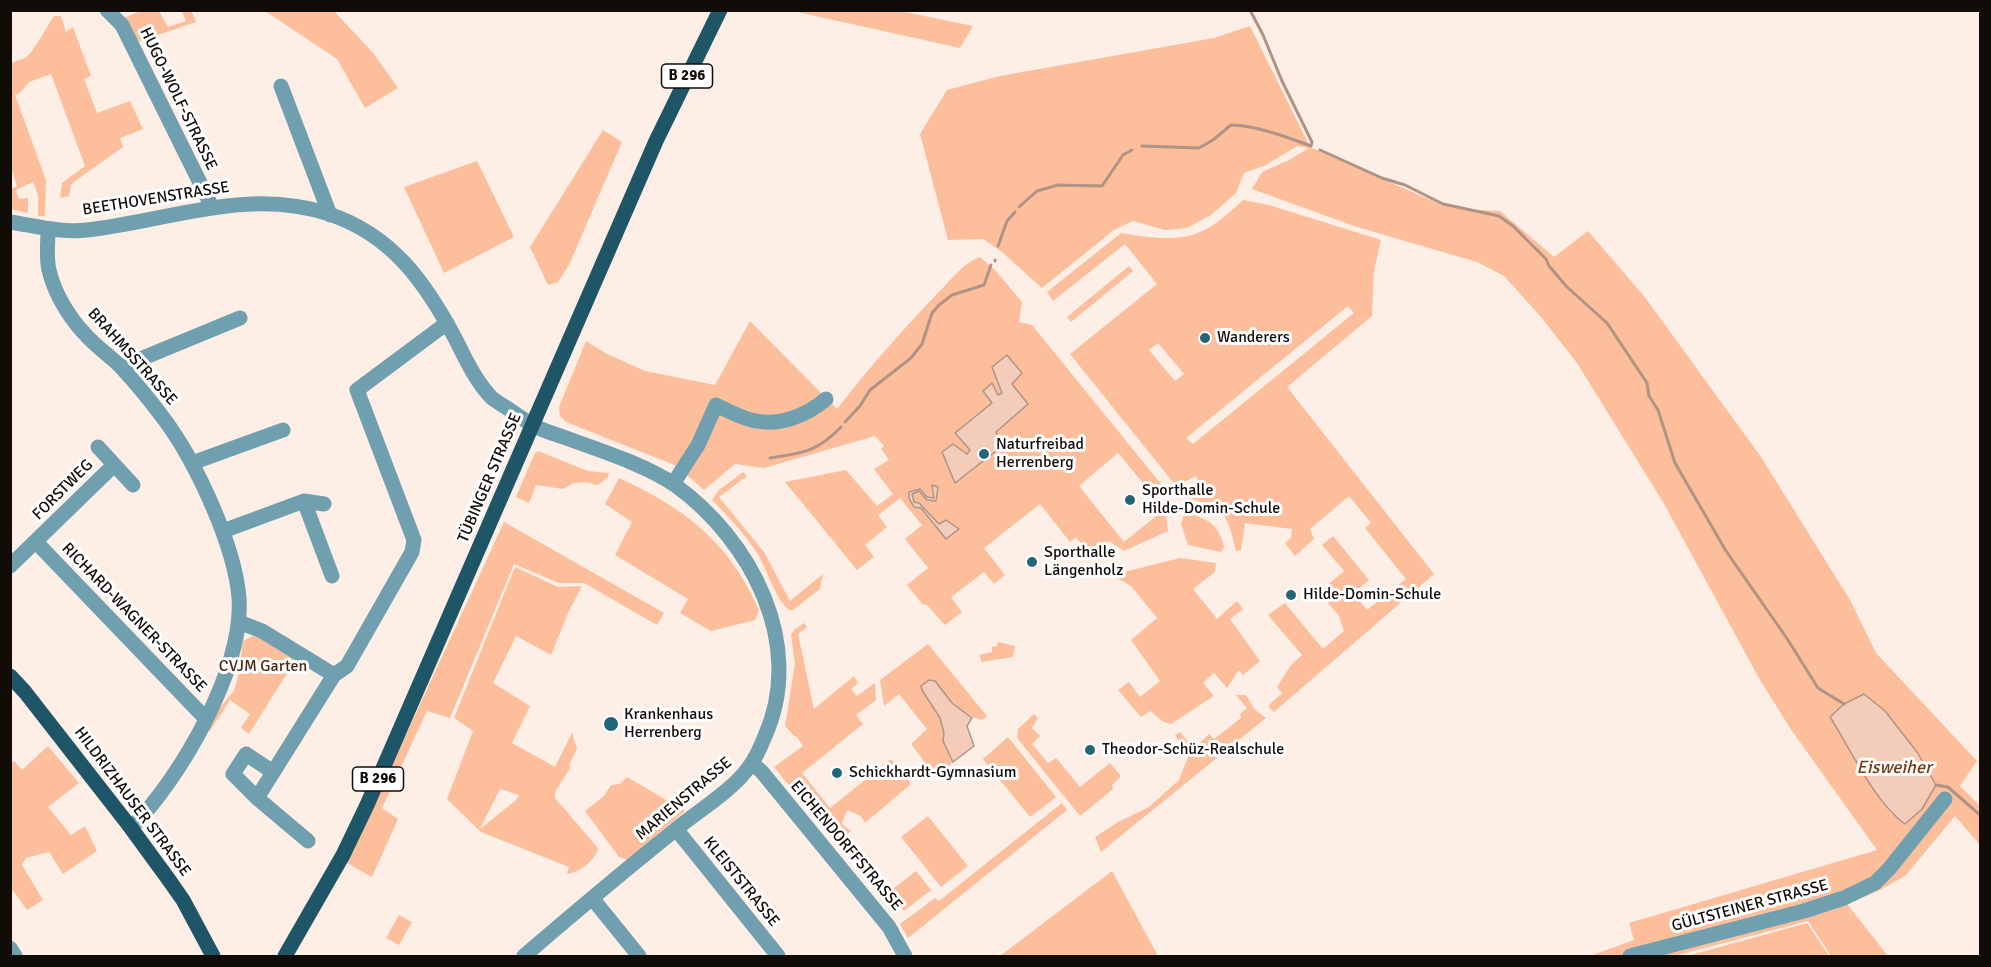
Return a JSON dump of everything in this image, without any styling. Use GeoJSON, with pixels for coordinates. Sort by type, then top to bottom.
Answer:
{"type":"FeatureCollection","features":[{"type":"Feature","properties":{"kind":"main road","name":"TÜBINGER STRASSE"},"geometry":{"type":"LineString","coordinates":[[285,957],[357,826],[656,141],[720,10]]}},
{"type":"Feature","properties":{"kind":"main road","name":"HILDRIZHAUSER STRASSE"},"geometry":{"type":"LineString","coordinates":[[10,676],[131,828],[183,900],[213,957]]}},
{"type":"Feature","properties":{"kind":"street","name":"HUGO-WOLF-STRASSE"},"geometry":{"type":"LineString","coordinates":[[107,10],[122,25],[212,207]]}},
{"type":"Feature","properties":{"kind":"street"},"geometry":{"type":"LineString","coordinates":[[281,86],[330,215]]}},
{"type":"Feature","properties":{"kind":"street","name":"BEETHOVENSTRASSE"},"geometry":{"type":"LineString","coordinates":[[10,222],[48,230],[84,230],[212,207],[245,204],[291,205],[330,215],[368,231],[400,259],[426,288],[476,377],[492,398],[533,425]]}},
{"type":"Feature","properties":{"kind":"street","name":"BRAHMSSTRASSE"},"geometry":{"type":"LineString","coordinates":[[48,230],[48,268],[56,292],[83,333],[121,367],[167,424],[192,463],[223,531],[236,577],[239,598],[239,622],[231,657],[206,719],[193,745],[162,793],[131,828]]}},
{"type":"Feature","properties":{"kind":"street"},"geometry":{"type":"LineString","coordinates":[[121,367],[240,318]]}},
{"type":"Feature","properties":{"kind":"street"},"geometry":{"type":"LineString","coordinates":[[257,798],[334,675],[347,666],[412,552],[414,540],[357,390],[447,323]]}},
{"type":"Feature","properties":{"kind":"street"},"geometry":{"type":"LineString","coordinates":[[673,484],[698,445],[716,405],[755,421],[776,422],[804,414],[826,399]]}},
{"type":"Feature","properties":{"kind":"street","name":"MARIENSTRASSE"},"geometry":{"type":"LineString","coordinates":[[524,957],[592,898],[738,779],[752,763],[771,723],[779,688],[779,649],[765,599],[742,556],[701,507],[673,484],[624,459],[533,425]]}},
{"type":"Feature","properties":{"kind":"street"},"geometry":{"type":"LineString","coordinates":[[192,463],[284,429]]}},
{"type":"Feature","properties":{"kind":"street","name":"FORSTWEG"},"geometry":{"type":"LineString","coordinates":[[98,447],[133,485]]}},
{"type":"Feature","properties":{"kind":"street","name":"FORSTWEG"},"geometry":{"type":"LineString","coordinates":[[10,566],[114,465]]}},
{"type":"Feature","properties":{"kind":"street"},"geometry":{"type":"LineString","coordinates":[[304,501],[332,576]]}},
{"type":"Feature","properties":{"kind":"street"},"geometry":{"type":"LineString","coordinates":[[223,531],[304,501],[324,504]]}},
{"type":"Feature","properties":{"kind":"street","name":"RICHARD-WAGNER-STRASSE"},"geometry":{"type":"LineString","coordinates":[[36,542],[206,719]]}},
{"type":"Feature","properties":{"kind":"street"},"geometry":{"type":"LineString","coordinates":[[239,622],[262,632],[334,675]]}},
{"type":"Feature","properties":{"kind":"street"},"geometry":{"type":"LineString","coordinates":[[273,772],[246,754],[233,774],[257,798],[308,841]]}},
{"type":"Feature","properties":{"kind":"street","name":"EICHENDORFFSTRASSE"},"geometry":{"type":"LineString","coordinates":[[752,763],[762,772],[889,927],[905,957]]}},
{"type":"Feature","properties":{"kind":"street","name":"GÜLTSTEINER STRASSE"},"geometry":{"type":"LineString","coordinates":[[1630,957],[1804,911],[1844,898],[1875,882],[1889,869],[1946,799]]}},
{"type":"Feature","properties":{"kind":"street","name":"KLEISTSTRASSE"},"geometry":{"type":"LineString","coordinates":[[676,829],[778,957]]}},
{"type":"Feature","properties":{"kind":"street"},"geometry":{"type":"LineString","coordinates":[[592,898],[639,957]]}},
{"type":"Feature","properties":{"kind":"street"},"geometry":{"type":"LineString","coordinates":[[10,948],[15,957]]}},
{"type":"Feature","properties":{"kind":"green space"},"geometry":{"type":"Polygon","coordinates":[[[191,10],[196,22],[137,42],[123,18],[141,11],[159,11],[168,27],[186,21],[182,11],[191,10]]]}},
{"type":"Feature","properties":{"kind":"green space"},"geometry":{"type":"Polygon","coordinates":[[[265,11],[334,11],[374,54],[398,88],[365,108],[337,59],[265,11]]]}},
{"type":"Feature","properties":{"kind":"green space"},"geometry":{"type":"Polygon","coordinates":[[[793,11],[900,11],[973,26],[960,48],[793,11]]]}},
{"type":"Feature","properties":{"kind":"green space"},"geometry":{"type":"Polygon","coordinates":[[[54,16],[61,16],[66,32],[73,27],[91,76],[84,79],[97,113],[130,101],[143,129],[120,138],[123,147],[75,181],[71,185],[69,196],[60,198],[62,183],[85,166],[51,74],[29,82],[20,93],[15,95],[46,180],[45,216],[38,216],[38,195],[33,182],[16,190],[19,199],[28,198],[28,213],[11,209],[11,189],[17,186],[11,168],[11,63],[29,55],[54,16]]]}},
{"type":"Feature","properties":{"kind":"green space"},"geometry":{"type":"Polygon","coordinates":[[[1250,26],[1310,147],[1442,205],[1461,209],[1500,211],[1554,257],[1588,231],[1644,296],[1761,457],[1850,600],[1876,653],[1977,761],[1960,786],[1980,806],[1980,845],[1955,816],[1905,876],[1847,904],[1888,956],[1831,956],[1808,921],[1674,956],[1590,956],[1634,940],[1629,923],[1877,850],[1792,731],[1760,680],[1663,502],[1577,363],[1541,317],[1504,276],[1477,262],[1357,227],[1252,189],[1262,172],[1309,148],[1297,146],[1266,165],[1244,173],[1236,193],[1211,215],[1187,228],[1165,230],[1133,221],[1114,230],[1042,288],[1002,252],[983,239],[948,240],[920,134],[947,90],[1000,76],[1214,38],[1250,26]],[[1873,703],[1830,717],[1892,815],[1885,711],[1873,703]]]}},
{"type":"Feature","properties":{"kind":"green space"},"geometry":{"type":"Polygon","coordinates":[[[603,130],[622,142],[569,265],[558,282],[548,285],[530,247],[603,130]]]}},
{"type":"Feature","properties":{"kind":"green space"},"geometry":{"type":"Polygon","coordinates":[[[477,161],[514,237],[444,273],[404,187],[477,161]]]}},
{"type":"Feature","properties":{"kind":"green space"},"geometry":{"type":"Polygon","coordinates":[[[1243,200],[1269,205],[1381,240],[1374,270],[1372,316],[1287,387],[1434,574],[1274,712],[1268,706],[1282,693],[1277,687],[1291,665],[1302,655],[1268,615],[1285,603],[1323,649],[1344,631],[1339,616],[1319,592],[1344,571],[1322,545],[1333,536],[1369,580],[1353,593],[1367,610],[1406,579],[1365,528],[1371,523],[1349,496],[1310,529],[1314,539],[1295,556],[1285,543],[1291,538],[1292,529],[1245,523],[1241,550],[1236,551],[1222,513],[1185,496],[1198,481],[1196,476],[1176,486],[1070,354],[1157,284],[1125,244],[1053,301],[1047,292],[1121,233],[1166,238],[1192,235],[1213,225],[1243,200]],[[1348,306],[1186,438],[1193,444],[1354,313],[1348,306]],[[1158,343],[1149,350],[1175,381],[1184,374],[1158,343]]]}},
{"type":"Feature","properties":{"kind":"green space"},"geometry":{"type":"Polygon","coordinates":[[[980,257],[996,271],[1022,302],[1019,322],[1032,325],[1170,495],[1152,494],[1118,453],[1079,486],[1124,542],[1160,513],[1166,514],[1168,531],[1124,551],[1109,541],[1091,557],[1076,537],[1070,542],[1040,504],[984,548],[1005,575],[994,584],[984,572],[951,597],[962,612],[945,625],[927,605],[922,604],[907,585],[928,568],[905,539],[922,525],[900,498],[878,515],[887,527],[865,545],[874,557],[857,570],[785,482],[846,470],[877,506],[893,494],[874,469],[889,460],[881,449],[884,446],[875,436],[764,468],[735,464],[704,490],[677,466],[566,422],[560,416],[559,407],[586,341],[607,354],[645,371],[715,385],[750,321],[837,409],[925,307],[962,268],[980,257]]]}},
{"type":"Feature","properties":{"kind":"green space"},"geometry":{"type":"Polygon","coordinates":[[[1129,266],[1133,271],[1071,322],[1067,317],[1129,266]]]}},
{"type":"Feature","properties":{"kind":"green space"},"geometry":{"type":"Polygon","coordinates":[[[538,451],[588,471],[609,473],[608,477],[598,485],[584,482],[573,483],[563,489],[536,485],[529,503],[516,497],[534,455],[538,451]]]}},
{"type":"Feature","properties":{"kind":"green space"},"geometry":{"type":"Polygon","coordinates":[[[743,472],[747,476],[719,497],[764,552],[790,601],[823,574],[820,589],[793,610],[789,610],[780,599],[761,560],[747,539],[712,500],[719,490],[743,472]]]}},
{"type":"Feature","properties":{"kind":"green space"},"geometry":{"type":"Polygon","coordinates":[[[619,478],[685,515],[719,546],[747,586],[759,610],[755,620],[711,631],[680,613],[688,599],[615,555],[632,522],[605,504],[619,478]]]}},
{"type":"Feature","properties":{"kind":"green space"},"geometry":{"type":"Polygon","coordinates":[[[1185,511],[1215,527],[1224,547],[1221,552],[1188,545],[1181,524],[1185,511]]]}},
{"type":"Feature","properties":{"kind":"green space"},"geometry":{"type":"Polygon","coordinates":[[[504,522],[664,613],[657,625],[584,583],[559,583],[514,564],[450,718],[427,711],[382,808],[398,819],[372,877],[347,863],[504,522]]]}},
{"type":"Feature","properties":{"kind":"green space"},"geometry":{"type":"Polygon","coordinates":[[[1180,558],[1216,563],[1215,572],[1193,589],[1217,619],[1237,601],[1243,609],[1230,619],[1260,661],[1243,675],[1239,670],[1227,688],[1214,673],[1203,683],[1214,696],[1171,724],[1164,722],[1150,711],[1141,717],[1118,690],[1129,682],[1140,697],[1160,681],[1131,640],[1157,618],[1131,586],[1112,575],[1180,558]]]}},
{"type":"Feature","properties":{"kind":"green space"},"geometry":{"type":"Polygon","coordinates":[[[515,567],[558,587],[582,586],[551,655],[516,636],[493,683],[530,706],[512,743],[555,767],[572,733],[577,749],[569,765],[570,768],[555,792],[555,798],[598,848],[597,853],[586,865],[567,874],[569,867],[481,832],[447,799],[473,731],[454,718],[515,567]],[[500,789],[480,829],[516,800],[519,795],[500,789]]]}},
{"type":"Feature","properties":{"kind":"green space"},"geometry":{"type":"Polygon","coordinates":[[[804,623],[807,627],[798,634],[814,709],[854,676],[858,683],[851,689],[857,696],[875,683],[876,700],[856,715],[863,724],[802,773],[830,808],[891,759],[911,784],[865,823],[861,816],[847,810],[842,824],[851,831],[836,843],[774,767],[803,746],[785,726],[795,664],[791,635],[804,623]]]}},
{"type":"Feature","properties":{"kind":"green space","name":"CVJM Garten"},"geometry":{"type":"Polygon","coordinates":[[[253,636],[296,659],[249,734],[241,728],[250,714],[230,700],[208,731],[218,710],[234,691],[243,641],[253,636]]]}},
{"type":"Feature","properties":{"kind":"green space"},"geometry":{"type":"Polygon","coordinates":[[[998,642],[1015,646],[1013,657],[981,662],[980,655],[992,652],[992,647],[997,646],[998,642]]]}},
{"type":"Feature","properties":{"kind":"green space"},"geometry":{"type":"Polygon","coordinates":[[[928,644],[987,716],[982,720],[967,715],[950,700],[935,681],[921,686],[940,718],[944,733],[943,741],[953,762],[937,778],[911,744],[927,729],[899,694],[884,706],[880,680],[928,644]]]}},
{"type":"Feature","properties":{"kind":"green space"},"geometry":{"type":"Polygon","coordinates":[[[1236,695],[1246,695],[1255,710],[1266,718],[1101,852],[1095,837],[1118,822],[1149,807],[1179,780],[1188,757],[1175,735],[1180,732],[1194,749],[1209,734],[1214,739],[1241,718],[1240,714],[1247,708],[1236,695]]]}},
{"type":"Feature","properties":{"kind":"green space"},"geometry":{"type":"Polygon","coordinates":[[[1034,714],[1038,718],[1032,728],[1040,736],[1032,744],[1048,763],[1056,758],[1080,787],[1110,763],[1121,776],[1112,785],[1113,789],[1080,816],[1017,738],[1018,729],[1034,714]]]}},
{"type":"Feature","properties":{"kind":"green space"},"geometry":{"type":"Polygon","coordinates":[[[1008,737],[1056,797],[1030,817],[983,759],[1008,737]]]}},
{"type":"Feature","properties":{"kind":"green space"},"geometry":{"type":"Polygon","coordinates":[[[48,746],[79,783],[48,807],[71,835],[85,826],[97,851],[63,874],[49,852],[26,858],[22,865],[43,900],[27,910],[11,888],[11,763],[14,761],[22,770],[48,746]]]}},
{"type":"Feature","properties":{"kind":"green space"},"geometry":{"type":"Polygon","coordinates":[[[627,777],[685,811],[627,860],[619,857],[585,811],[604,796],[611,785],[620,784],[627,777]]]}},
{"type":"Feature","properties":{"kind":"green space"},"geometry":{"type":"Polygon","coordinates":[[[1062,803],[1067,810],[908,938],[900,924],[935,898],[939,901],[1062,803]]]}},
{"type":"Feature","properties":{"kind":"green space"},"geometry":{"type":"Polygon","coordinates":[[[928,816],[968,866],[941,887],[901,837],[928,816]]]}},
{"type":"Feature","properties":{"kind":"green space"},"geometry":{"type":"Polygon","coordinates":[[[916,871],[931,890],[904,911],[889,892],[916,871]]]}},
{"type":"Feature","properties":{"kind":"green space"},"geometry":{"type":"Polygon","coordinates":[[[1112,871],[1158,956],[1000,956],[1112,871]]]}},
{"type":"Feature","properties":{"kind":"green space"},"geometry":{"type":"Polygon","coordinates":[[[399,915],[412,922],[399,945],[386,938],[399,915]]]}},
{"type":"Feature","properties":{"kind":"green space"},"geometry":{"type":"Polygon","coordinates":[[[1807,923],[1829,956],[1687,956],[1807,923]]]}},
{"type":"Feature","properties":{"kind":"water"},"geometry":{"type":"Polygon","coordinates":[[[1007,355],[1022,373],[1012,384],[1028,404],[996,432],[1001,447],[955,483],[942,452],[953,444],[967,454],[970,450],[955,433],[992,403],[983,391],[992,383],[998,395],[1002,393],[992,367],[1007,355]]]}},
{"type":"Feature","properties":{"kind":"water"},"geometry":{"type":"Polygon","coordinates":[[[932,485],[938,487],[936,501],[927,500],[919,491],[912,494],[914,502],[919,503],[939,524],[946,520],[959,529],[946,539],[921,508],[914,507],[909,498],[909,492],[920,489],[927,497],[934,498],[932,485]]]}},
{"type":"Feature","properties":{"kind":"water"},"geometry":{"type":"Polygon","coordinates":[[[929,680],[935,681],[952,703],[972,718],[967,726],[974,746],[953,762],[943,741],[944,733],[940,718],[922,690],[921,686],[929,680]]]}},
{"type":"Feature","properties":{"kind":"water","name":"Eisweiher"},"geometry":{"type":"Polygon","coordinates":[[[1864,694],[1885,711],[1917,752],[1936,785],[1922,809],[1905,824],[1883,803],[1873,789],[1830,717],[1844,704],[1864,694]]]}},
{"type":"Feature","properties":{"kind":"waterway"},"geometry":{"type":"LineString","coordinates":[[1250,10],[1312,142],[1311,146]]}},
{"type":"Feature","properties":{"kind":"waterway"},"geometry":{"type":"LineString","coordinates":[[1142,146],[1199,148],[1231,125],[1262,130],[1311,146]]}},
{"type":"Feature","properties":{"kind":"waterway"},"geometry":{"type":"LineString","coordinates":[[1019,207],[1037,191],[1058,185],[1102,186],[1123,155],[1132,150]]}},
{"type":"Feature","properties":{"kind":"waterway"},"geometry":{"type":"LineString","coordinates":[[1320,150],[1382,178],[1405,185],[1443,204],[1499,216],[1513,226],[1546,259],[1549,266],[1567,287],[1607,323],[1647,383],[1649,396],[1658,410],[1675,463],[1726,551],[1786,637],[1818,688],[1844,704]]}},
{"type":"Feature","properties":{"kind":"waterway"},"geometry":{"type":"LineString","coordinates":[[998,246],[1007,221],[1015,212]]}},
{"type":"Feature","properties":{"kind":"waterway"},"geometry":{"type":"LineString","coordinates":[[845,422],[860,406],[870,390],[911,358],[922,344],[932,313],[939,305],[952,295],[984,285],[991,265]]}},
{"type":"Feature","properties":{"kind":"waterway"},"geometry":{"type":"LineString","coordinates":[[770,458],[809,450],[824,442],[841,427]]}},
{"type":"Feature","properties":{"kind":"waterway"},"geometry":{"type":"LineString","coordinates":[[1936,785],[1948,787],[1980,815]]}},
{"type":"Feature","properties":{"kind":"place","name":"Wanderers"},"geometry":{"type":"Point","coordinates":[1205,338]}},
{"type":"Feature","properties":{"kind":"place","name":"Naturfreibad Herrenberg"},"geometry":{"type":"Point","coordinates":[984,454]}},
{"type":"Feature","properties":{"kind":"place","name":"Sporthalle Hilde-Domin-Schule"},"geometry":{"type":"Point","coordinates":[1130,500]}},
{"type":"Feature","properties":{"kind":"place","name":"Sporthalle Längenholz"},"geometry":{"type":"Point","coordinates":[1032,562]}},
{"type":"Feature","properties":{"kind":"place","name":"Hilde-Domin-Schule"},"geometry":{"type":"Point","coordinates":[1291,595]}},
{"type":"Feature","properties":{"kind":"place","name":"Krankenhaus Herrenberg"},"geometry":{"type":"Point","coordinates":[611,724]}},
{"type":"Feature","properties":{"kind":"place","name":"Theodor-Schüz-Realschule"},"geometry":{"type":"Point","coordinates":[1090,750]}},
{"type":"Feature","properties":{"kind":"place","name":"Schickhardt-Gymnasium"},"geometry":{"type":"Point","coordinates":[837,773]}}]}
